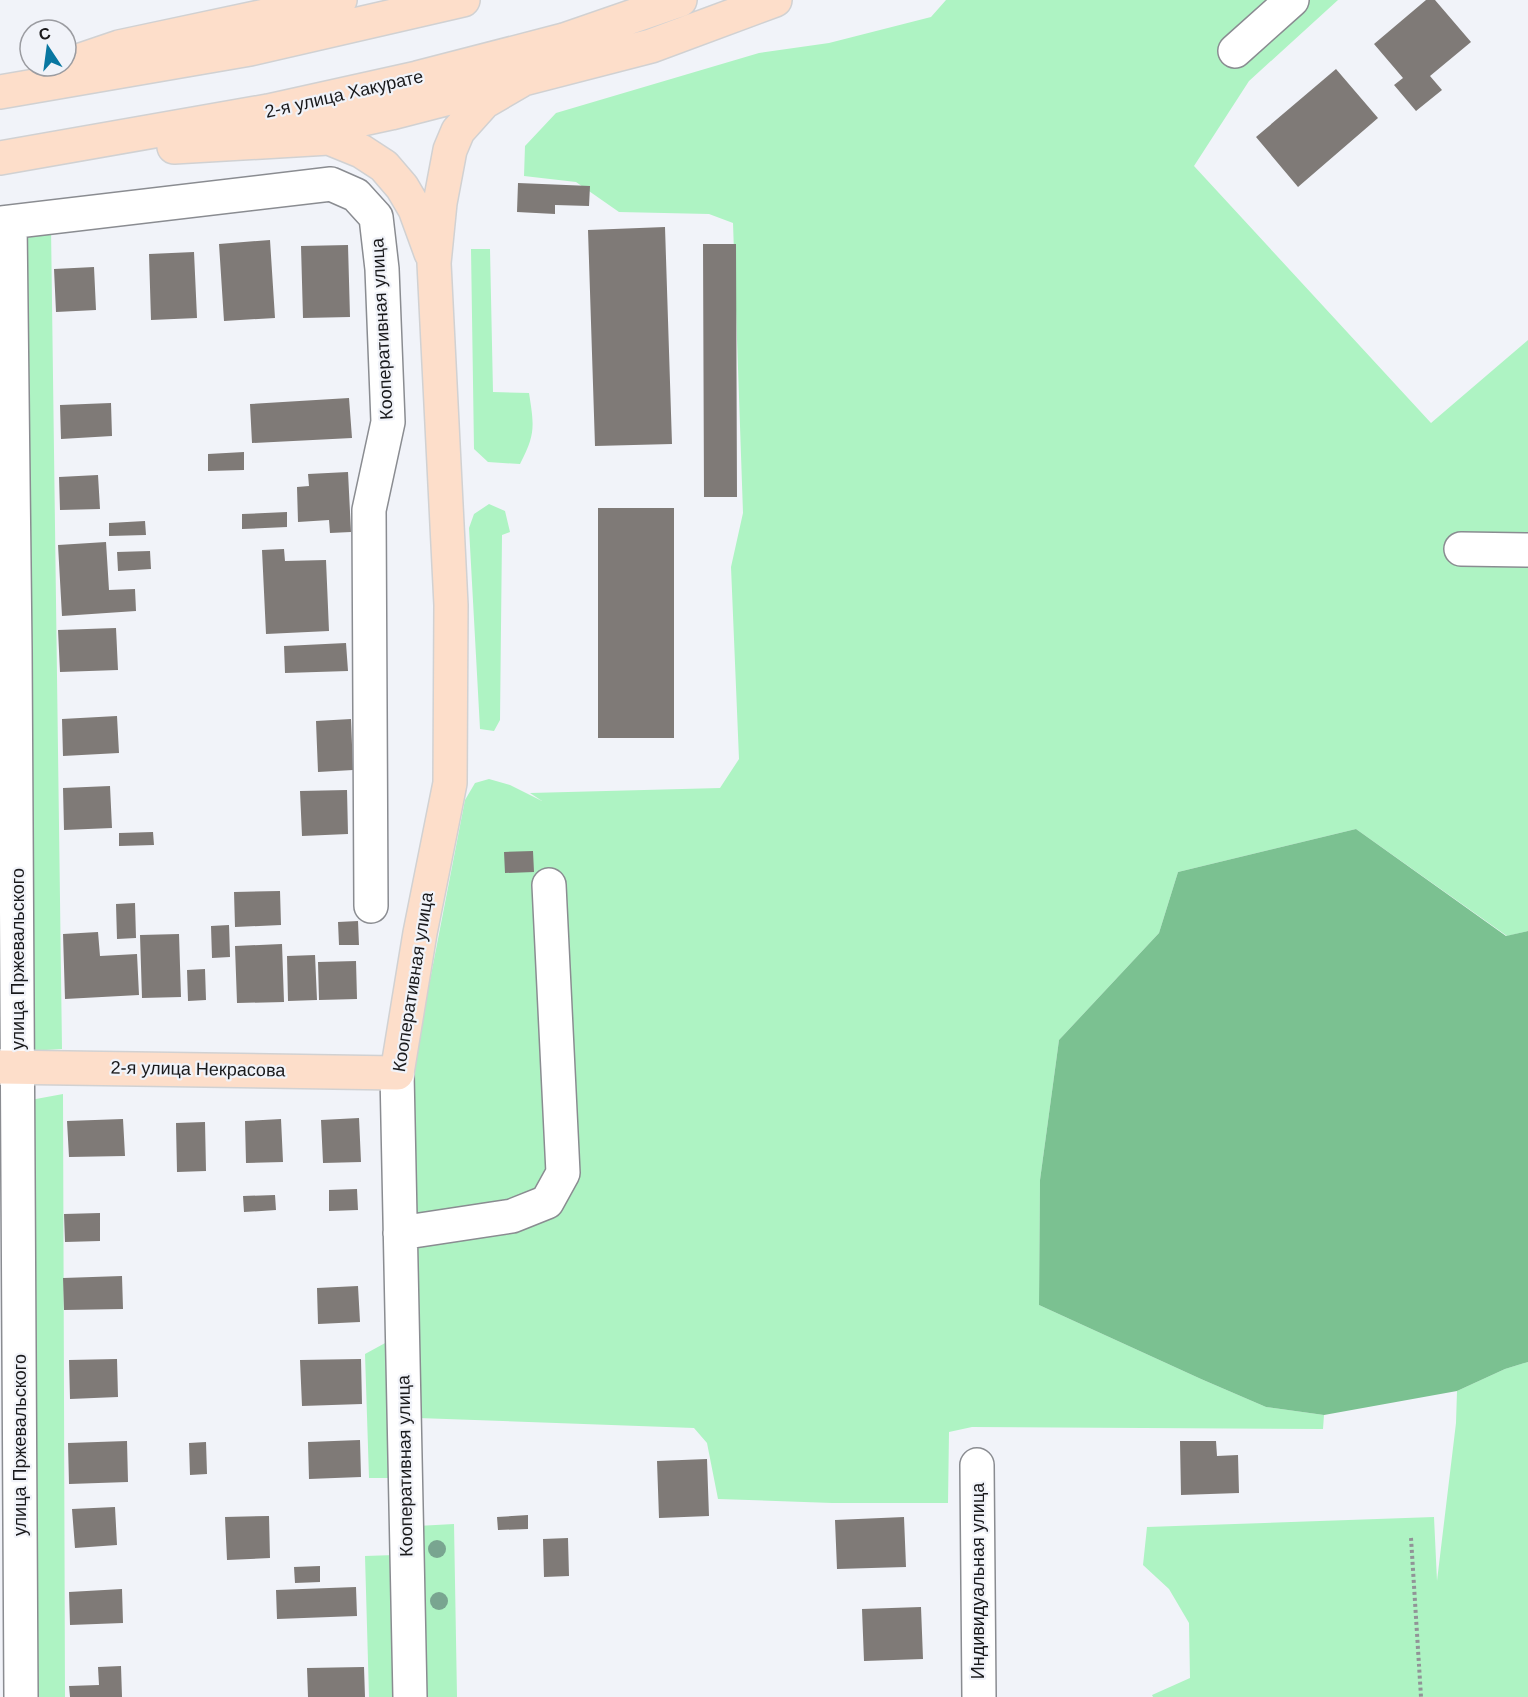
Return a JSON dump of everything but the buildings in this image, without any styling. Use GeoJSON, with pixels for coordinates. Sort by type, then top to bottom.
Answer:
{"type":"FeatureCollection","features":[{"type":"Feature","properties":{"kind":"main road"},"geometry":{"type":"LineString","coordinates":[[241,22],[272,0]]}},
{"type":"Feature","properties":{"kind":"main road"},"geometry":{"type":"LineString","coordinates":[[78,61],[119,46],[340,0]]}},
{"type":"Feature","properties":{"kind":"main road"},"geometry":{"type":"LineString","coordinates":[[0,90],[250,49],[463,0]]}},
{"type":"Feature","properties":{"kind":"main road","name":"2-я улица Хакурате"},"geometry":{"type":"LineString","coordinates":[[0,158],[268,111],[417,78],[567,54],[680,0]]}},
{"type":"Feature","properties":{"kind":"main road"},"geometry":{"type":"LineString","coordinates":[[434,263],[443,178],[450,150],[458,131],[484,102],[567,54],[651,46],[775,0]]}},
{"type":"Feature","properties":{"kind":"main road"},"geometry":{"type":"LineString","coordinates":[[0,90],[32,78]]}},
{"type":"Feature","properties":{"kind":"main road"},"geometry":{"type":"LineString","coordinates":[[262,141],[391,113],[520,81]]}},
{"type":"Feature","properties":{"kind":"main road"},"geometry":{"type":"LineString","coordinates":[[0,158],[329,138],[361,151],[384,166],[402,187],[415,209],[434,263]]}},
{"type":"Feature","properties":{"kind":"main road","name":"Кооперативная улица"},"geometry":{"type":"LineString","coordinates":[[397,1073],[420,933],[450,783],[451,605],[434,263]]}},
{"type":"Feature","properties":{"kind":"main road","name":"2-я улица Некрасова"},"geometry":{"type":"LineString","coordinates":[[9,1066],[397,1073]]}},
{"type":"Feature","properties":{"kind":"street"},"geometry":{"type":"LineString","coordinates":[[1235,51],[1292,0]]}},
{"type":"Feature","properties":{"kind":"street","name":"Кооперативная улица"},"geometry":{"type":"LineString","coordinates":[[5,222],[331,184],[356,195],[376,217],[382,268],[388,422],[369,510],[371,906]]}},
{"type":"Feature","properties":{"kind":"street","name":"улица Пржевальского"},"geometry":{"type":"LineString","coordinates":[[5,222],[9,1066],[21,1697]]}},
{"type":"Feature","properties":{"kind":"street"},"geometry":{"type":"LineString","coordinates":[[1461,549],[1528,550]]}},
{"type":"Feature","properties":{"kind":"street"},"geometry":{"type":"LineString","coordinates":[[400,1233],[512,1216],[547,1202],[562,1173],[549,885]]}},
{"type":"Feature","properties":{"kind":"street","name":"Кооперативная улица"},"geometry":{"type":"LineString","coordinates":[[397,1073],[410,1697]]}},
{"type":"Feature","properties":{"kind":"street","name":"Индивидуальная улица"},"geometry":{"type":"LineString","coordinates":[[977,1465],[979,1697]]}},
{"type":"Feature","properties":{"kind":"path"},"geometry":{"type":"LineString","coordinates":[[1411,1538],[1421,1697]]}},
{"type":"Feature","properties":{"kind":"green space"},"geometry":{"type":"Polygon","coordinates":[[[946,0],[1338,0],[1249,81],[1194,166],[1431,423],[1528,340],[1528,931],[1507,936],[1356,829],[1178,872],[1159,933],[1059,1040],[1040,1180],[1039,1305],[1266,1407],[1324,1415],[1323,1429],[972,1427],[949,1432],[948,1503],[832,1503],[718,1499],[707,1443],[694,1428],[418,1418],[413,1253],[425,1241],[549,1216],[568,909],[561,881],[547,1168],[536,1193],[520,1202],[417,1217],[410,1083],[465,800],[475,783],[489,779],[510,785],[542,801],[530,793],[720,788],[739,759],[731,567],[743,513],[733,223],[709,214],[619,212],[576,182],[524,176],[525,146],[556,113],[759,53],[829,43],[931,17],[946,0]]]}},
{"type":"Feature","properties":{"kind":"green space"},"geometry":{"type":"Polygon","coordinates":[[[51,227],[62,1049],[30,1051],[24,230],[51,227]]]}},
{"type":"Feature","properties":{"kind":"green space"},"geometry":{"type":"Polygon","coordinates":[[[471,249],[490,249],[493,392],[529,393],[532,413],[531,437],[520,464],[488,462],[474,449],[471,249]]]}},
{"type":"Feature","properties":{"kind":"green space"},"geometry":{"type":"Polygon","coordinates":[[[489,504],[505,511],[510,532],[502,535],[500,720],[494,731],[480,729],[469,528],[474,514],[489,504]]]}},
{"type":"Feature","properties":{"kind":"green space"},"geometry":{"type":"Polygon","coordinates":[[[1356,829],[1506,936],[1528,931],[1528,1362],[1505,1369],[1457,1391],[1324,1415],[1266,1407],[1039,1305],[1040,1180],[1059,1040],[1159,933],[1178,872],[1356,829]]]}},
{"type":"Feature","properties":{"kind":"green space"},"geometry":{"type":"Polygon","coordinates":[[[63,1094],[65,1697],[27,1697],[25,1101],[63,1094]]]}},
{"type":"Feature","properties":{"kind":"green space"},"geometry":{"type":"Polygon","coordinates":[[[387,1342],[391,1478],[369,1478],[365,1354],[387,1342]]]}},
{"type":"Feature","properties":{"kind":"green space"},"geometry":{"type":"Polygon","coordinates":[[[1528,1362],[1528,1697],[1153,1697],[1152,1695],[1190,1678],[1189,1623],[1169,1589],[1143,1565],[1147,1527],[1434,1517],[1437,1581],[1456,1423],[1457,1391],[1505,1369],[1528,1362]]]}},
{"type":"Feature","properties":{"kind":"green space"},"geometry":{"type":"Polygon","coordinates":[[[454,1524],[457,1697],[419,1697],[417,1526],[454,1524]]]}},
{"type":"Feature","properties":{"kind":"green space"},"geometry":{"type":"Polygon","coordinates":[[[395,1555],[398,1697],[369,1697],[365,1556],[395,1555]]]}}]}
